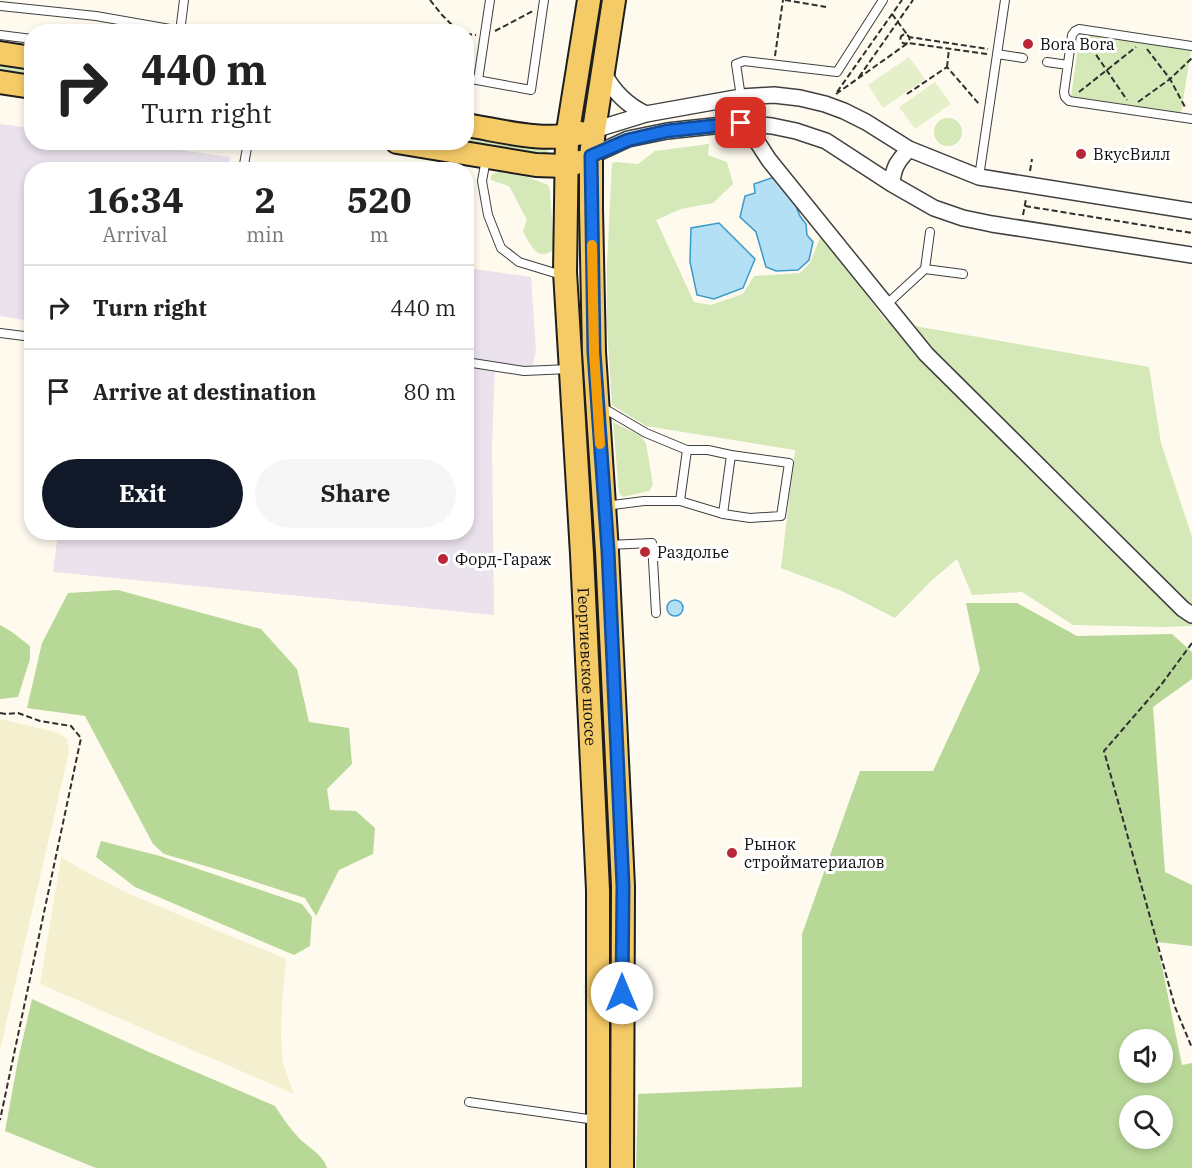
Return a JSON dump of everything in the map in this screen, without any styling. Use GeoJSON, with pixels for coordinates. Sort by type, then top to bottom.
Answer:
{"type":"FeatureCollection","features":[{"type":"Feature","properties":{"kind":"main road","name":"Георгиевское шоссе"},"geometry":{"type":"LineString","coordinates":[[589,0],[567,137],[565,272],[582,554],[598,891],[598,1168]]}},
{"type":"Feature","properties":{"kind":"main road","name":"Георгиевское шоссе"},"geometry":{"type":"LineString","coordinates":[[614,0],[591,156],[597,404],[607,548],[623,886],[622,1168]]}},
{"type":"Feature","properties":{"kind":"main road"},"geometry":{"type":"LineString","coordinates":[[0,53],[24,57]]}},
{"type":"Feature","properties":{"kind":"main road"},"geometry":{"type":"LineString","coordinates":[[0,82],[24,86]]}},
{"type":"Feature","properties":{"kind":"main road"},"geometry":{"type":"LineString","coordinates":[[474,126],[539,137],[567,137],[594,130]]}},
{"type":"Feature","properties":{"kind":"main road"},"geometry":{"type":"LineString","coordinates":[[445,150],[536,165],[566,166],[591,156]]}},
{"type":"Feature","properties":{"kind":"street"},"geometry":{"type":"LineString","coordinates":[[603,72],[626,103],[646,114]]}},
{"type":"Feature","properties":{"kind":"street"},"geometry":{"type":"LineString","coordinates":[[594,130],[646,114],[741,97],[774,95],[800,98],[844,111],[909,149],[979,177],[1192,211]]}},
{"type":"Feature","properties":{"kind":"street"},"geometry":{"type":"LineString","coordinates":[[591,156],[628,140],[657,133],[741,123],[772,126],[826,141],[934,208],[963,218],[1192,255]]}},
{"type":"Feature","properties":{"kind":"street"},"geometry":{"type":"LineString","coordinates":[[749,123],[754,137],[769,160],[926,354],[1183,609],[1192,615]]}},
{"type":"Feature","properties":{"kind":"street"},"geometry":{"type":"LineString","coordinates":[[892,184],[892,173],[909,149]]}},
{"type":"Feature","properties":{"kind":"street"},"geometry":{"type":"LineString","coordinates":[[582,554],[586,544],[591,542],[601,542],[607,548]]}},
{"type":"Feature","properties":{"kind":"lane"},"geometry":{"type":"LineString","coordinates":[[183,24],[184,0]]}},
{"type":"Feature","properties":{"kind":"lane"},"geometry":{"type":"LineString","coordinates":[[478,80],[490,0]]}},
{"type":"Feature","properties":{"kind":"lane"},"geometry":{"type":"LineString","coordinates":[[741,97],[736,64],[744,61],[837,72],[883,0]]}},
{"type":"Feature","properties":{"kind":"lane"},"geometry":{"type":"LineString","coordinates":[[979,177],[994,53],[1005,0]]}},
{"type":"Feature","properties":{"kind":"lane"},"geometry":{"type":"LineString","coordinates":[[474,79],[531,90],[543,3]]}},
{"type":"Feature","properties":{"kind":"lane"},"geometry":{"type":"LineString","coordinates":[[0,6],[96,16],[142,24]]}},
{"type":"Feature","properties":{"kind":"lane"},"geometry":{"type":"LineString","coordinates":[[1192,46],[1079,29],[1072,34],[1064,92],[1065,98],[1069,101],[1192,119]]}},
{"type":"Feature","properties":{"kind":"lane"},"geometry":{"type":"LineString","coordinates":[[0,35],[24,38]]}},
{"type":"Feature","properties":{"kind":"lane"},"geometry":{"type":"LineString","coordinates":[[994,53],[1023,58]]}},
{"type":"Feature","properties":{"kind":"lane"},"geometry":{"type":"LineString","coordinates":[[1047,62],[1068,65]]}},
{"type":"Feature","properties":{"kind":"lane"},"geometry":{"type":"LineString","coordinates":[[487,157],[482,181],[488,215],[501,248],[519,262],[555,273],[565,272]]}},
{"type":"Feature","properties":{"kind":"lane"},"geometry":{"type":"LineString","coordinates":[[887,304],[925,269],[930,232]]}},
{"type":"Feature","properties":{"kind":"lane"},"geometry":{"type":"LineString","coordinates":[[925,269],[963,274]]}},
{"type":"Feature","properties":{"kind":"lane"},"geometry":{"type":"LineString","coordinates":[[0,333],[24,336]]}},
{"type":"Feature","properties":{"kind":"lane"},"geometry":{"type":"LineString","coordinates":[[474,363],[524,371],[570,369]]}},
{"type":"Feature","properties":{"kind":"lane"},"geometry":{"type":"LineString","coordinates":[[597,404],[646,433],[687,450],[708,450],[789,463],[781,516],[750,518],[723,514],[680,501],[644,501],[604,507]]}},
{"type":"Feature","properties":{"kind":"lane"},"geometry":{"type":"LineString","coordinates":[[680,501],[687,450]]}},
{"type":"Feature","properties":{"kind":"lane"},"geometry":{"type":"LineString","coordinates":[[723,514],[731,455]]}},
{"type":"Feature","properties":{"kind":"lane"},"geometry":{"type":"LineString","coordinates":[[607,548],[652,543],[656,613]]}},
{"type":"Feature","properties":{"kind":"lane"},"geometry":{"type":"LineString","coordinates":[[469,1102],[599,1120]]}},
{"type":"Feature","properties":{"kind":"path"},"geometry":{"type":"LineString","coordinates":[[430,0],[451,24]]}},
{"type":"Feature","properties":{"kind":"path"},"geometry":{"type":"LineString","coordinates":[[773,65],[784,0],[826,7]]}},
{"type":"Feature","properties":{"kind":"path"},"geometry":{"type":"LineString","coordinates":[[892,14],[909,37],[908,43],[836,95],[892,14],[902,0]]}},
{"type":"Feature","properties":{"kind":"path"},"geometry":{"type":"LineString","coordinates":[[857,79],[913,0]]}},
{"type":"Feature","properties":{"kind":"path"},"geometry":{"type":"LineString","coordinates":[[484,37],[543,3]]}},
{"type":"Feature","properties":{"kind":"path"},"geometry":{"type":"LineString","coordinates":[[1075,31],[1083,37],[1132,106],[1170,80],[1192,58]]}},
{"type":"Feature","properties":{"kind":"path"},"geometry":{"type":"LineString","coordinates":[[906,35],[994,53],[904,44],[900,39],[906,35]]}},
{"type":"Feature","properties":{"kind":"path"},"geometry":{"type":"LineString","coordinates":[[1065,98],[1076,94],[1142,42],[1170,80],[1192,119]]}},
{"type":"Feature","properties":{"kind":"path"},"geometry":{"type":"LineString","coordinates":[[949,49],[947,67],[984,111]]}},
{"type":"Feature","properties":{"kind":"path"},"geometry":{"type":"LineString","coordinates":[[907,94],[947,67]]}},
{"type":"Feature","properties":{"kind":"path"},"geometry":{"type":"LineString","coordinates":[[1029,176],[1032,159]]}},
{"type":"Feature","properties":{"kind":"path"},"geometry":{"type":"LineString","coordinates":[[1022,222],[1026,194]]}},
{"type":"Feature","properties":{"kind":"path"},"geometry":{"type":"LineString","coordinates":[[1025,206],[1192,232]]}},
{"type":"Feature","properties":{"kind":"path"},"geometry":{"type":"LineString","coordinates":[[1192,643],[1161,685],[1104,751],[1175,1007],[1192,1048]]}},
{"type":"Feature","properties":{"kind":"path"},"geometry":{"type":"LineString","coordinates":[[0,713],[18,712],[40,721],[71,726],[81,738],[0,1120]]}},
{"type":"Feature","properties":{"kind":"shaded area"},"geometry":{"type":"Polygon","coordinates":[[[0,124],[24,127],[24,150],[180,150],[230,157],[229,162],[24,162],[24,320],[0,316],[0,124]]]}},
{"type":"Feature","properties":{"kind":"shaded area"},"geometry":{"type":"Polygon","coordinates":[[[474,269],[531,277],[536,351],[532,368],[495,368],[492,444],[494,615],[53,572],[57,540],[474,540],[474,269]]]}},
{"type":"Feature","properties":{"kind":"shaded area"},"geometry":{"type":"Polygon","coordinates":[[[0,719],[56,732],[67,739],[69,752],[0,1050],[0,719]]]}},
{"type":"Feature","properties":{"kind":"shaded area"},"geometry":{"type":"Polygon","coordinates":[[[61,857],[129,894],[286,959],[281,1036],[283,1062],[294,1094],[40,984],[61,857]]]}},
{"type":"Feature","properties":{"kind":"green space"},"geometry":{"type":"Polygon","coordinates":[[[1080,34],[1191,50],[1181,113],[1071,96],[1080,34]]]}},
{"type":"Feature","properties":{"kind":"green space"},"geometry":{"type":"Polygon","coordinates":[[[909,57],[925,79],[883,108],[868,85],[909,57]]]}},
{"type":"Feature","properties":{"kind":"green space"},"geometry":{"type":"Polygon","coordinates":[[[0,65],[24,68],[24,77],[0,73],[0,65]]]}},
{"type":"Feature","properties":{"kind":"green space"},"geometry":{"type":"Polygon","coordinates":[[[935,82],[951,104],[915,129],[899,107],[935,82]]]}},
{"type":"Feature","properties":{"kind":"green space"},"geometry":{"type":"Polygon","coordinates":[[[948,118],[958,122],[962,132],[958,142],[948,146],[938,142],[934,132],[938,122],[948,118]]]}},
{"type":"Feature","properties":{"kind":"green space"},"geometry":{"type":"Polygon","coordinates":[[[474,136],[546,147],[548,150],[546,155],[474,143],[474,136]]]}},
{"type":"Feature","properties":{"kind":"green space"},"geometry":{"type":"Polygon","coordinates":[[[709,144],[708,155],[727,162],[733,184],[713,203],[681,209],[656,220],[694,302],[711,305],[743,294],[754,276],[800,273],[810,263],[821,235],[886,321],[1149,367],[1161,443],[1192,537],[1192,626],[1073,625],[1022,592],[972,595],[957,559],[931,581],[895,618],[842,591],[781,568],[795,450],[646,426],[612,405],[607,326],[607,265],[612,163],[638,164],[655,151],[709,144]]]}},
{"type":"Feature","properties":{"kind":"green space"},"geometry":{"type":"Polygon","coordinates":[[[498,172],[527,177],[548,185],[553,250],[540,254],[531,246],[523,231],[527,220],[509,186],[491,180],[491,175],[498,172]]]}},
{"type":"Feature","properties":{"kind":"green space"},"geometry":{"type":"Polygon","coordinates":[[[613,422],[641,436],[646,443],[653,485],[649,491],[623,497],[619,493],[613,422]]]}},
{"type":"Feature","properties":{"kind":"green space"},"geometry":{"type":"Polygon","coordinates":[[[589,552],[595,552],[611,860],[614,1014],[612,1168],[606,1168],[589,552]]]}},
{"type":"Feature","properties":{"kind":"green space"},"geometry":{"type":"Polygon","coordinates":[[[118,590],[261,629],[297,669],[309,722],[349,728],[352,764],[327,789],[330,810],[356,811],[375,828],[373,854],[339,870],[316,916],[305,898],[164,854],[153,844],[85,716],[27,708],[42,643],[68,593],[118,590]]]}},
{"type":"Feature","properties":{"kind":"green space"},"geometry":{"type":"Polygon","coordinates":[[[966,603],[1017,603],[1077,636],[1172,634],[1192,652],[1192,679],[1153,707],[1165,872],[1192,885],[1192,946],[1157,942],[1182,1065],[1192,1063],[1192,1168],[636,1168],[638,1094],[802,1087],[802,934],[860,771],[933,771],[980,670],[966,603]]]}},
{"type":"Feature","properties":{"kind":"green space"},"geometry":{"type":"Polygon","coordinates":[[[0,625],[30,646],[30,659],[18,697],[0,699],[0,625]]]}},
{"type":"Feature","properties":{"kind":"green space"},"geometry":{"type":"Polygon","coordinates":[[[101,841],[160,856],[302,904],[312,917],[310,946],[294,955],[135,887],[96,857],[101,841]]]}},
{"type":"Feature","properties":{"kind":"green space"},"geometry":{"type":"Polygon","coordinates":[[[32,999],[275,1106],[295,1133],[318,1155],[327,1168],[96,1168],[5,1131],[32,999]]]}},
{"type":"Feature","properties":{"kind":"water"},"geometry":{"type":"Polygon","coordinates":[[[774,177],[790,192],[806,224],[807,235],[813,242],[809,260],[798,270],[776,271],[766,267],[756,232],[740,217],[745,196],[755,193],[754,184],[774,177]]]}},
{"type":"Feature","properties":{"kind":"water"},"geometry":{"type":"Polygon","coordinates":[[[719,223],[755,259],[743,288],[714,299],[697,295],[690,262],[691,228],[719,223]]]}},
{"type":"Feature","properties":{"kind":"water"},"geometry":{"type":"Polygon","coordinates":[[[672,600],[678,600],[683,608],[681,614],[672,616],[667,611],[667,605],[672,600]]]}},
{"type":"Feature","properties":{"kind":"slow traffic"},"geometry":{"type":"LineString","coordinates":[[592,245],[594,352],[600,444]]}},
{"type":"Feature","properties":{"kind":"place","name":"Bora Bora"},"geometry":{"type":"Point","coordinates":[1028,44]}},
{"type":"Feature","properties":{"kind":"place","name":"ВкусВилл"},"geometry":{"type":"Point","coordinates":[1081,154]}},
{"type":"Feature","properties":{"kind":"place","name":"Раздолье"},"geometry":{"type":"Point","coordinates":[645,552]}},
{"type":"Feature","properties":{"kind":"place","name":"Форд-Гараж"},"geometry":{"type":"Point","coordinates":[443,559]}},
{"type":"Feature","properties":{"kind":"place","name":"Рынок стройматериалов"},"geometry":{"type":"Point","coordinates":[732,853]}},
{"type":"Feature","properties":{"kind":"route"},"geometry":{"type":"LineString","coordinates":[[622,993],[623,886],[608,551],[594,352],[591,156],[628,140],[667,131],[741,123]]}}]}
